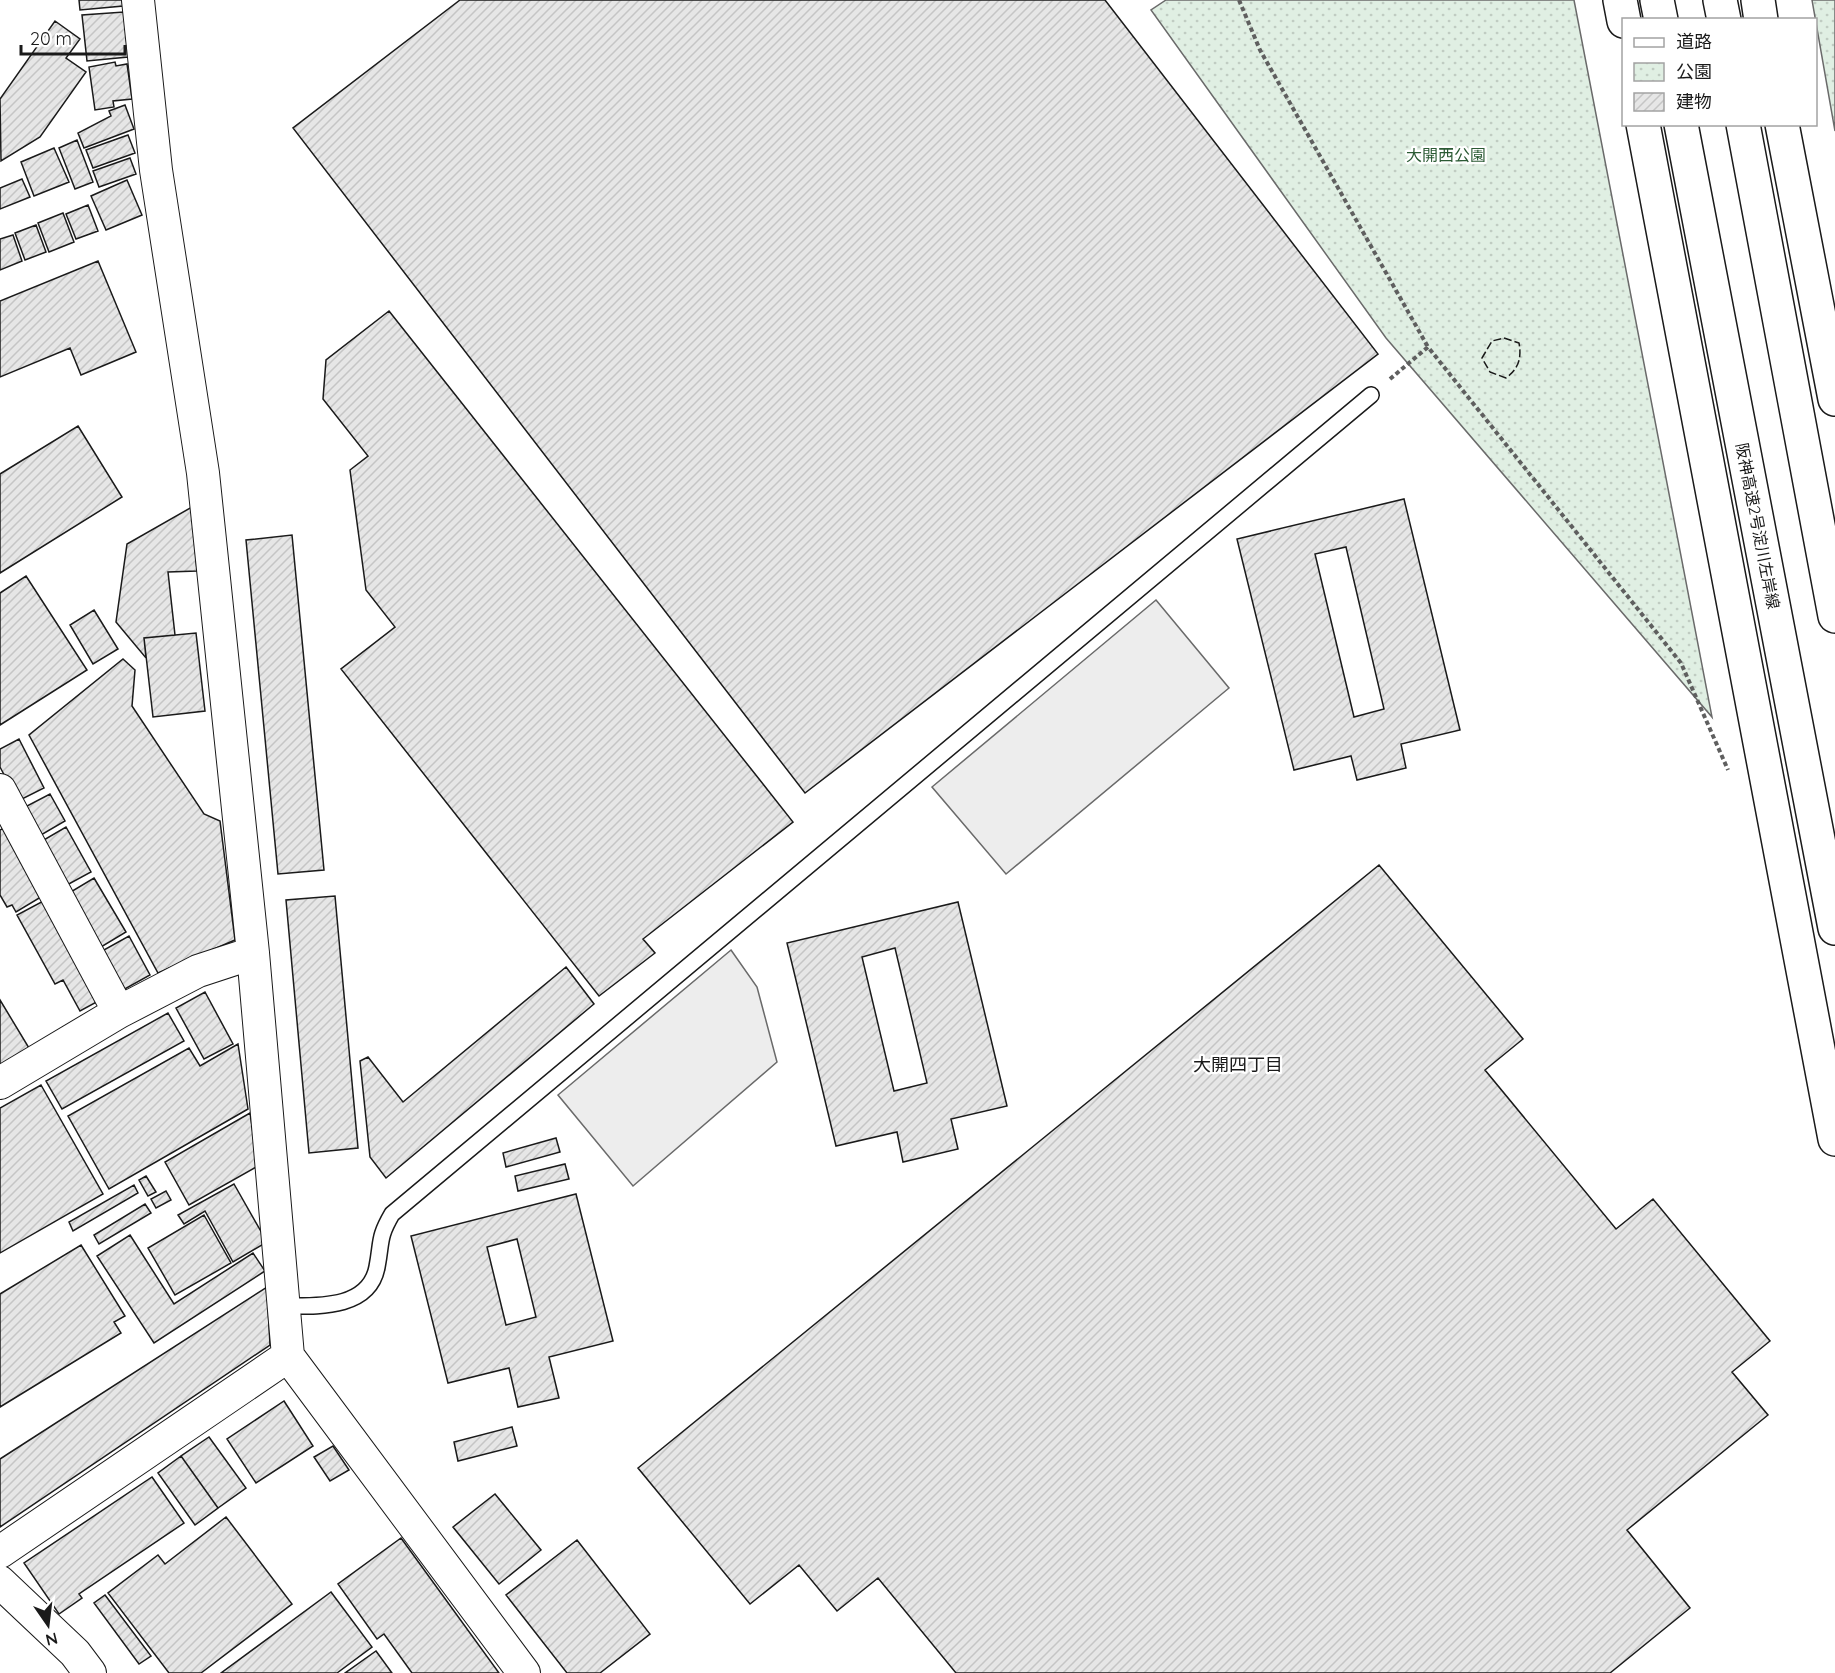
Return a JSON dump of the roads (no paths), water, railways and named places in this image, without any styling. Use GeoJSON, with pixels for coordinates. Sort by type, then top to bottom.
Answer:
{"type":"FeatureCollection","features":[{"type":"Feature","properties":{"kind":"main road"},"geometry":{"type":"LineString","coordinates":[[1620,0],[1623,18]]}},
{"type":"Feature","properties":{"kind":"main road"},"geometry":{"type":"LineString","coordinates":[[1657,0],[1661,18]]}},
{"type":"Feature","properties":{"kind":"main road"},"geometry":{"type":"LineString","coordinates":[[1720,0],[1724,18]]}},
{"type":"Feature","properties":{"kind":"main road"},"geometry":{"type":"LineString","coordinates":[[1758,0],[1761,18]]}},
{"type":"Feature","properties":{"kind":"main road"},"geometry":{"type":"LineString","coordinates":[[1643,126],[1835,1139]]}},
{"type":"Feature","properties":{"kind":"main road","name":"阪神高速2号淀川左岸線"},"geometry":{"type":"LineString","coordinates":[[1681,126],[1835,928]]}},
{"type":"Feature","properties":{"kind":"main road"},"geometry":{"type":"LineString","coordinates":[[1743,126],[1835,616]]}},
{"type":"Feature","properties":{"kind":"main road"},"geometry":{"type":"LineString","coordinates":[[1782,126],[1835,399]]}},
{"type":"Feature","properties":{"kind":"street"},"geometry":{"type":"LineString","coordinates":[[138,0],[156,170],[203,473],[252,952],[288,1356],[524,1673]]}},
{"type":"Feature","properties":{"kind":"street"},"geometry":{"type":"LineString","coordinates":[[0,789],[119,1012]]}},
{"type":"Feature","properties":{"kind":"street"},"geometry":{"type":"LineString","coordinates":[[0,1083],[119,1012],[198,971],[252,952]]}},
{"type":"Feature","properties":{"kind":"street"},"geometry":{"type":"LineString","coordinates":[[0,1552],[288,1356]]}},
{"type":"Feature","properties":{"kind":"street"},"geometry":{"type":"LineString","coordinates":[[0,1582],[75,1653],[90,1673]]}},
{"type":"Feature","properties":{"kind":"lane"},"geometry":{"type":"LineString","coordinates":[[283,1306],[329,1306],[352,1299],[367,1286],[377,1270],[381,1234],[392,1214],[1371,395]]}},
{"type":"Feature","properties":{"kind":"district","name":"大開四丁目"},"geometry":{"type":"Point","coordinates":[1238,1065]}},
{"type":"Feature","properties":{"kind":"park label","name":"大開西公園"},"geometry":{"type":"Point","coordinates":[1446,155]}}]}
